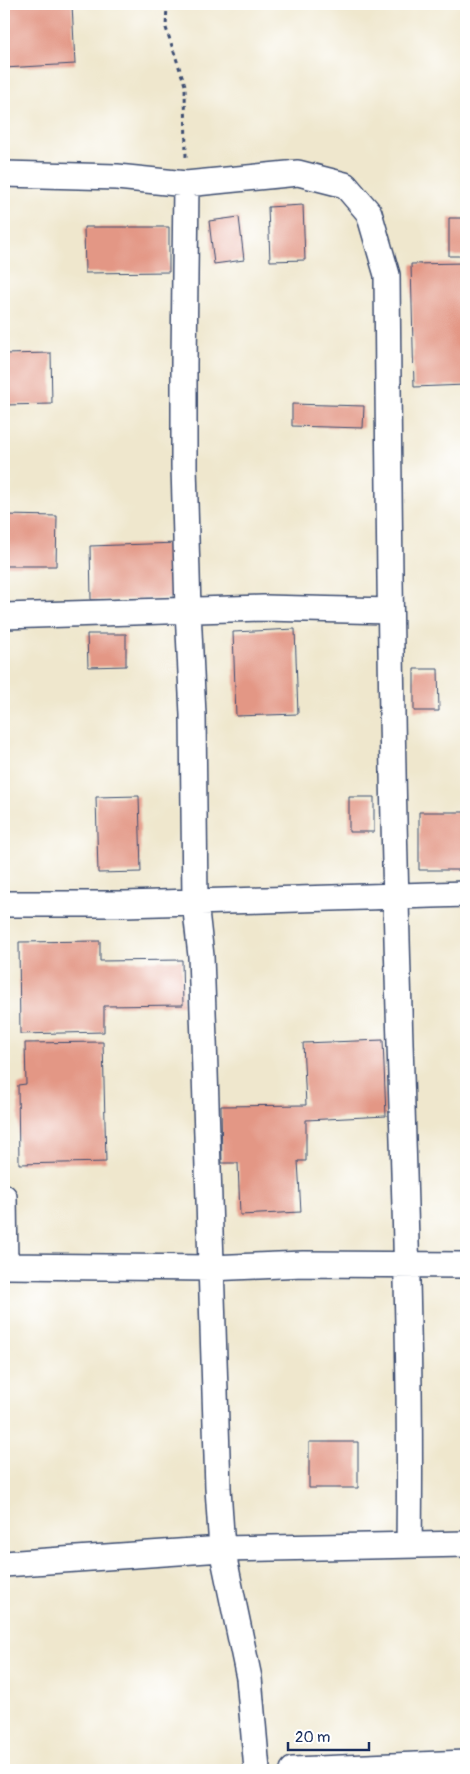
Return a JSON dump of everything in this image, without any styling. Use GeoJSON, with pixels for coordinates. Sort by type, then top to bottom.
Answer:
{"type":"FeatureCollection","features":[{"type":"Feature","properties":{"kind":"street"},"geometry":{"type":"LineString","coordinates":[[4,174],[117,177],[186,184],[298,173],[345,185],[369,213],[387,274],[390,611],[406,1264],[410,1463],[409,1545]]}},
{"type":"Feature","properties":{"kind":"street"},"geometry":{"type":"LineString","coordinates":[[186,184],[184,364],[188,610],[193,715],[195,902],[201,956],[218,1488],[222,1549],[249,1678],[257,1770]]}},
{"type":"Feature","properties":{"kind":"street"},"geometry":{"type":"LineString","coordinates":[[4,616],[264,608],[390,611]]}},
{"type":"Feature","properties":{"kind":"street"},"geometry":{"type":"LineString","coordinates":[[4,904],[115,904],[466,894]]}},
{"type":"Feature","properties":{"kind":"street"},"geometry":{"type":"LineString","coordinates":[[4,1197],[4,1266],[210,1268],[303,1264],[466,1265]]}},
{"type":"Feature","properties":{"kind":"street"},"geometry":{"type":"LineString","coordinates":[[4,1564],[222,1549],[466,1544]]}},
{"type":"Feature","properties":{"kind":"street"},"geometry":{"type":"LineString","coordinates":[[293,1770],[466,1763]]}},
{"type":"Feature","properties":{"kind":"path"},"geometry":{"type":"LineString","coordinates":[[166,4],[166,28],[185,85],[186,184]]}},
{"type":"Feature","properties":{"kind":"building"},"geometry":{"type":"Polygon","coordinates":[[[4,4],[72,4],[75,64],[4,68],[4,4]]]}},
{"type":"Feature","properties":{"kind":"building"},"geometry":{"type":"Polygon","coordinates":[[[303,205],[305,260],[270,261],[268,207],[303,205]]]}},
{"type":"Feature","properties":{"kind":"building"},"geometry":{"type":"Polygon","coordinates":[[[239,217],[244,260],[214,264],[209,221],[239,217]]]}},
{"type":"Feature","properties":{"kind":"building"},"geometry":{"type":"Polygon","coordinates":[[[449,218],[466,218],[466,256],[449,256],[449,218]]]}},
{"type":"Feature","properties":{"kind":"building"},"geometry":{"type":"Polygon","coordinates":[[[84,227],[169,227],[169,272],[85,273],[84,227]]]}},
{"type":"Feature","properties":{"kind":"building"},"geometry":{"type":"Polygon","coordinates":[[[466,263],[466,385],[414,387],[411,264],[466,263]]]}},
{"type":"Feature","properties":{"kind":"building"},"geometry":{"type":"Polygon","coordinates":[[[51,353],[52,404],[4,405],[4,354],[51,353]]]}},
{"type":"Feature","properties":{"kind":"building"},"geometry":{"type":"Polygon","coordinates":[[[292,404],[364,406],[363,428],[292,426],[292,404]]]}},
{"type":"Feature","properties":{"kind":"building"},"geometry":{"type":"Polygon","coordinates":[[[5,515],[57,516],[56,566],[4,566],[5,515]]]}},
{"type":"Feature","properties":{"kind":"building"},"geometry":{"type":"Polygon","coordinates":[[[177,543],[178,598],[91,600],[90,546],[177,543]]]}},
{"type":"Feature","properties":{"kind":"building"},"geometry":{"type":"Polygon","coordinates":[[[295,629],[298,714],[236,716],[233,632],[295,629]]]}},
{"type":"Feature","properties":{"kind":"building"},"geometry":{"type":"Polygon","coordinates":[[[87,634],[126,634],[126,666],[88,667],[87,634]]]}},
{"type":"Feature","properties":{"kind":"building"},"geometry":{"type":"Polygon","coordinates":[[[414,669],[438,669],[439,711],[414,711],[414,669]]]}},
{"type":"Feature","properties":{"kind":"building"},"geometry":{"type":"Polygon","coordinates":[[[139,796],[141,872],[98,873],[96,797],[139,796]]]}},
{"type":"Feature","properties":{"kind":"building"},"geometry":{"type":"Polygon","coordinates":[[[349,797],[374,797],[374,832],[349,832],[349,797]]]}},
{"type":"Feature","properties":{"kind":"building"},"geometry":{"type":"Polygon","coordinates":[[[419,812],[466,812],[466,870],[419,870],[419,812]]]}},
{"type":"Feature","properties":{"kind":"building"},"geometry":{"type":"Polygon","coordinates":[[[100,941],[100,961],[182,960],[183,1005],[104,1006],[104,1032],[20,1034],[19,942],[100,941]]]}},
{"type":"Feature","properties":{"kind":"building"},"geometry":{"type":"Polygon","coordinates":[[[383,1040],[386,1116],[306,1120],[306,1161],[298,1161],[301,1212],[240,1215],[238,1163],[222,1163],[221,1106],[306,1105],[303,1043],[383,1040]]]}},
{"type":"Feature","properties":{"kind":"building"},"geometry":{"type":"Polygon","coordinates":[[[103,1042],[106,1162],[19,1164],[18,1085],[26,1084],[25,1043],[103,1042]]]}},
{"type":"Feature","properties":{"kind":"building"},"geometry":{"type":"Polygon","coordinates":[[[309,1442],[358,1442],[358,1488],[309,1488],[309,1442]]]}}]}
